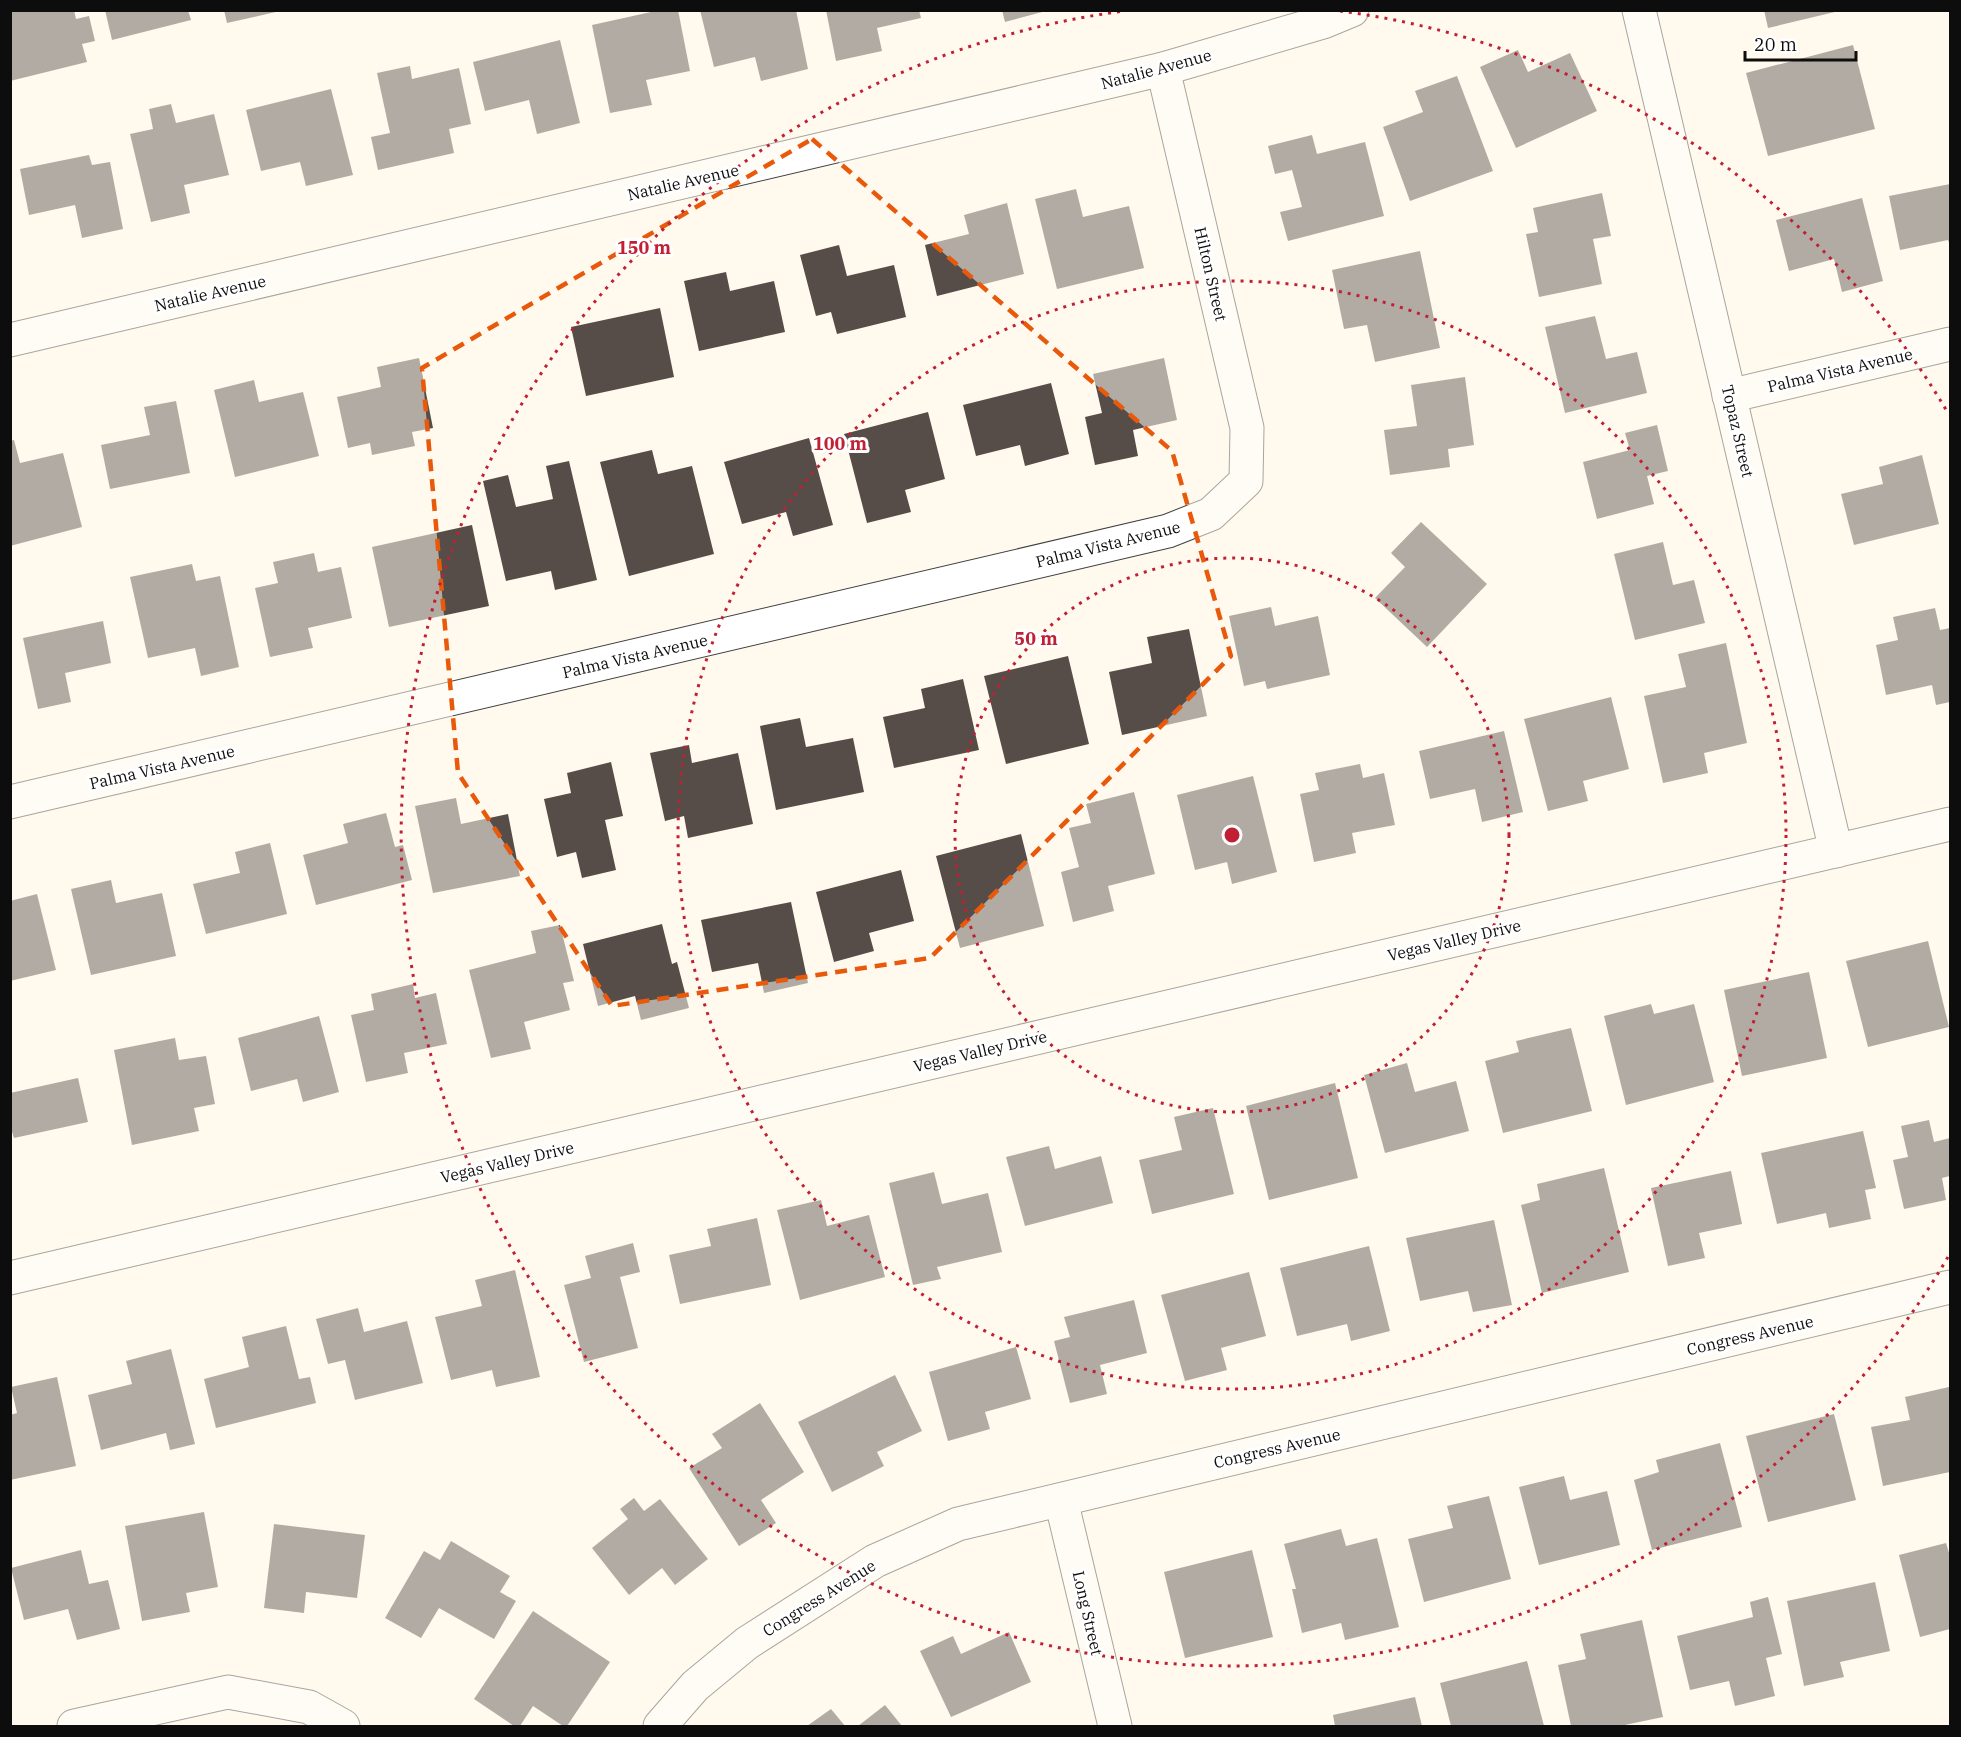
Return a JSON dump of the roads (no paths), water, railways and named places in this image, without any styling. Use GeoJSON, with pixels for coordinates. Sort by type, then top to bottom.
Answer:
{"type":"FeatureCollection","features":[{"type":"Feature","properties":{"kind":"street","name":"Natalie Avenue"},"geometry":{"type":"LineString","coordinates":[[10,340],[1163,69],[1323,22],[1352,10]]}},
{"type":"Feature","properties":{"kind":"street","name":"Topaz Street"},"geometry":{"type":"LineString","coordinates":[[1639,10],[1836,851]]}},
{"type":"Feature","properties":{"kind":"street","name":"Hilton Street"},"geometry":{"type":"LineString","coordinates":[[1163,69],[1247,428],[1246,481]]}},
{"type":"Feature","properties":{"kind":"street","name":"Palma Vista Avenue"},"geometry":{"type":"LineString","coordinates":[[1729,396],[1950,344]]}},
{"type":"Feature","properties":{"kind":"street","name":"Palma Vista Avenue"},"geometry":{"type":"LineString","coordinates":[[10,802],[1168,531],[1211,514],[1246,481]]}},
{"type":"Feature","properties":{"kind":"street","name":"Vegas Valley Drive"},"geometry":{"type":"LineString","coordinates":[[10,1278],[1950,824]]}},
{"type":"Feature","properties":{"kind":"street","name":"Congress Avenue"},"geometry":{"type":"LineString","coordinates":[[660,1726],[695,1686],[747,1642],[875,1561],[958,1524],[1950,1287]]}},
{"type":"Feature","properties":{"kind":"street","name":"Long Street"},"geometry":{"type":"LineString","coordinates":[[1060,1500],[1115,1726]]}},
{"type":"Feature","properties":{"kind":"street"},"geometry":{"type":"LineString","coordinates":[[74,1726],[228,1692],[309,1707],[343,1726]]}}]}
